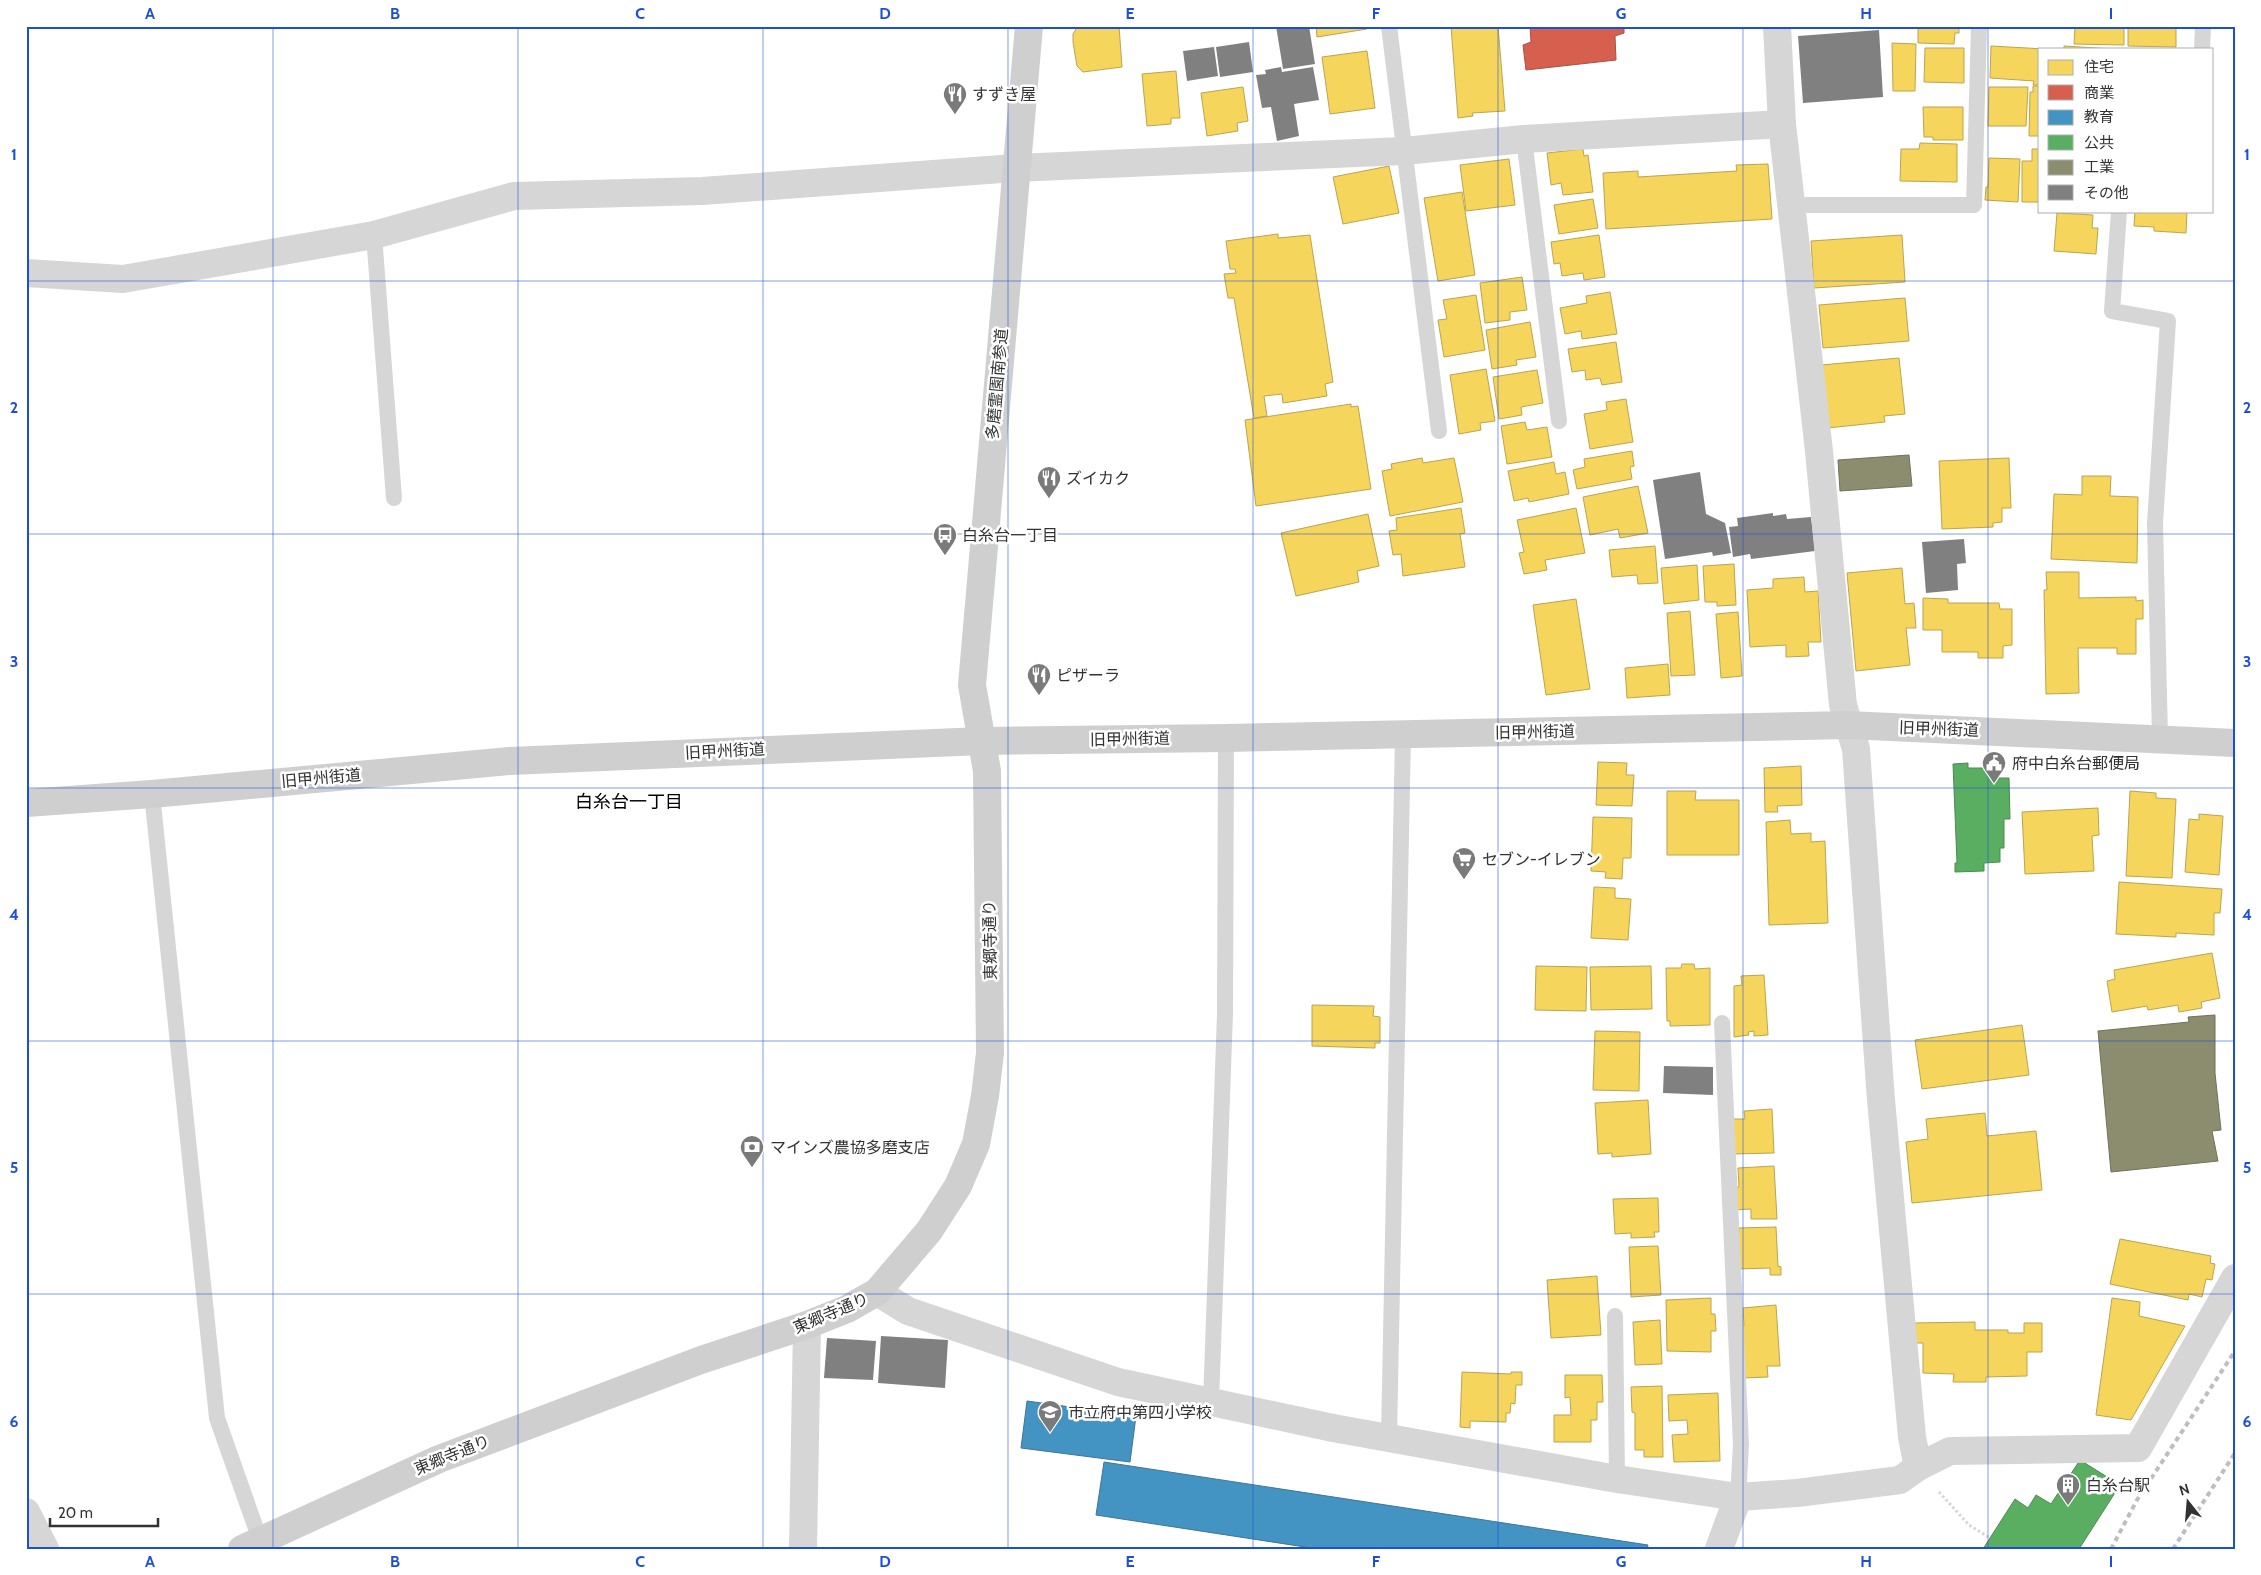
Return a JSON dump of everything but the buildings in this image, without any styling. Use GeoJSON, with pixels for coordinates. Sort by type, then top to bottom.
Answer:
{"type":"FeatureCollection","features":[{"type":"Feature","properties":{"kind":"main road","name":"多磨霊園南参道"},"geometry":{"type":"LineString","coordinates":[[982,741],[972,685],[1029,26]]}},
{"type":"Feature","properties":{"kind":"main road","name":"旧甲州街道"},"geometry":{"type":"LineString","coordinates":[[26,803],[152,794],[510,761],[982,741],[1403,735],[1848,725],[2160,738],[2235,743]]}},
{"type":"Feature","properties":{"kind":"main road","name":"東郷寺通り"},"geometry":{"type":"LineString","coordinates":[[251,1544],[439,1459],[701,1360],[807,1325],[847,1308],[877,1292],[928,1231],[958,1186],[976,1144],[985,1096],[990,1053],[987,772],[982,741]]}},
{"type":"Feature","properties":{"kind":"street"},"geometry":{"type":"LineString","coordinates":[[1778,26],[1782,124],[1819,451],[1842,705],[1856,749],[1881,1100],[1912,1437],[1918,1467]]}},
{"type":"Feature","properties":{"kind":"street"},"geometry":{"type":"LineString","coordinates":[[26,273],[122,279],[374,235],[514,196],[702,192],[1016,168],[1404,151],[1524,139],[1782,124]]}},
{"type":"Feature","properties":{"kind":"street"},"geometry":{"type":"LineString","coordinates":[[877,1292],[908,1311],[1109,1379],[1333,1428],[1388,1436],[1618,1479],[1738,1497],[1797,1493],[1900,1480],[1918,1467],[1950,1451],[2138,1448],[2235,1278]]}},
{"type":"Feature","properties":{"kind":"street"},"geometry":{"type":"LineString","coordinates":[[803,1549],[807,1325]]}},
{"type":"Feature","properties":{"kind":"street"},"geometry":{"type":"LineString","coordinates":[[1719,1549],[1738,1497]]}},
{"type":"Feature","properties":{"kind":"street"},"geometry":{"type":"LineString","coordinates":[[26,1512],[45,1549]]}},
{"type":"Feature","properties":{"kind":"lane"},"geometry":{"type":"LineString","coordinates":[[1389,26],[1439,431]]}},
{"type":"Feature","properties":{"kind":"lane"},"geometry":{"type":"LineString","coordinates":[[1791,205],[1974,205],[1979,26]]}},
{"type":"Feature","properties":{"kind":"lane"},"geometry":{"type":"LineString","coordinates":[[2202,48],[2203,26]]}},
{"type":"Feature","properties":{"kind":"lane"},"geometry":{"type":"LineString","coordinates":[[1524,139],[1559,420]]}},
{"type":"Feature","properties":{"kind":"lane"},"geometry":{"type":"LineString","coordinates":[[2119,212],[2112,310],[2168,321],[2155,523],[2160,738]]}},
{"type":"Feature","properties":{"kind":"lane"},"geometry":{"type":"LineString","coordinates":[[374,235],[394,498]]}},
{"type":"Feature","properties":{"kind":"lane"},"geometry":{"type":"LineString","coordinates":[[1388,1436],[1403,735]]}},
{"type":"Feature","properties":{"kind":"lane"},"geometry":{"type":"LineString","coordinates":[[1210,1402],[1225,1014],[1226,738]]}},
{"type":"Feature","properties":{"kind":"lane"},"geometry":{"type":"LineString","coordinates":[[152,794],[217,1418],[251,1544]]}},
{"type":"Feature","properties":{"kind":"lane"},"geometry":{"type":"LineString","coordinates":[[1722,1023],[1741,1445],[1738,1497]]}},
{"type":"Feature","properties":{"kind":"lane"},"geometry":{"type":"LineString","coordinates":[[1615,1316],[1618,1479]]}},
{"type":"Feature","properties":{"kind":"path"},"geometry":{"type":"LineString","coordinates":[[1918,1467],[1969,1525],[1990,1538]]}},
{"type":"Feature","properties":{"kind":"railway"},"geometry":{"type":"LineString","coordinates":[[2111,1549],[2137,1500],[2235,1351]]}},
{"type":"Feature","properties":{"kind":"railway"},"geometry":{"type":"LineString","coordinates":[[2173,1549],[2235,1453]]}},
{"type":"Feature","properties":{"kind":"place","name":"すずき屋"},"geometry":{"type":"Point","coordinates":[955,115]}},
{"type":"Feature","properties":{"kind":"place","name":"ズイカク"},"geometry":{"type":"Point","coordinates":[1049,499]}},
{"type":"Feature","properties":{"kind":"place","name":"白糸台一丁目"},"geometry":{"type":"Point","coordinates":[945,556]}},
{"type":"Feature","properties":{"kind":"place","name":"ピザーラ"},"geometry":{"type":"Point","coordinates":[1039,696]}},
{"type":"Feature","properties":{"kind":"place","name":"府中白糸台郵便局"},"geometry":{"type":"Point","coordinates":[1994,784]}},
{"type":"Feature","properties":{"kind":"place","name":"セブン-イレブン"},"geometry":{"type":"Point","coordinates":[1464,880]}},
{"type":"Feature","properties":{"kind":"place","name":"マインズ農協多磨支店"},"geometry":{"type":"Point","coordinates":[752,1168]}},
{"type":"Feature","properties":{"kind":"place","name":"市立府中第四小学校"},"geometry":{"type":"Point","coordinates":[1050,1433]}},
{"type":"Feature","properties":{"kind":"place","name":"白糸台駅"},"geometry":{"type":"Point","coordinates":[2068,1506]}},
{"type":"Feature","properties":{"kind":"district","name":"白糸台一丁目"},"geometry":{"type":"Point","coordinates":[629,802]}}]}
